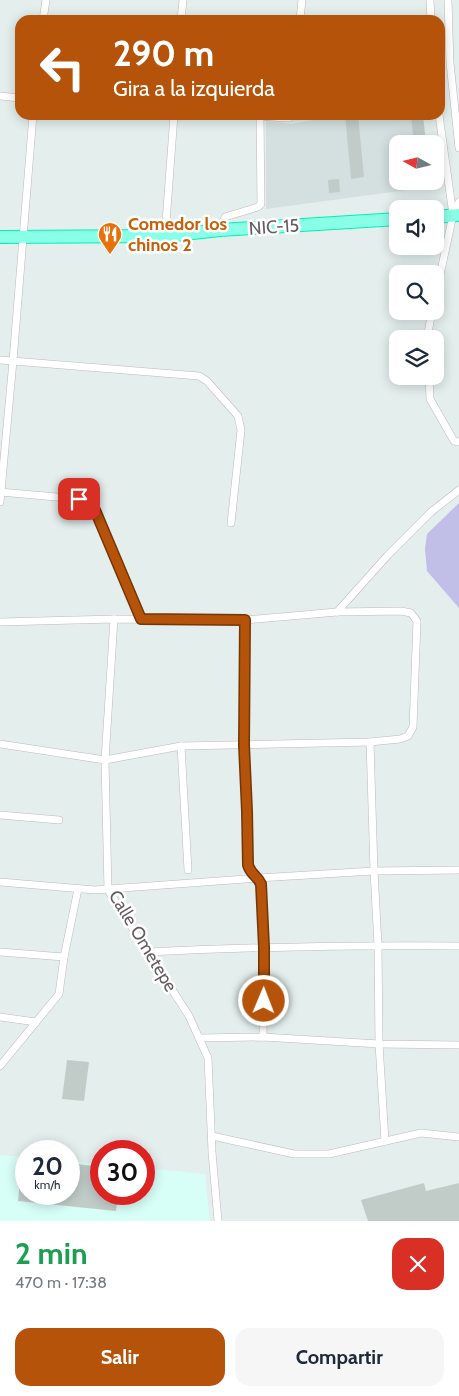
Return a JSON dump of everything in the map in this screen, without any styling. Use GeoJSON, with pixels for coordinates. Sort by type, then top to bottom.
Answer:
{"type":"FeatureCollection","features":[{"type":"Feature","properties":{"kind":"highway","name":"NIC-15"},"geometry":{"type":"LineString","coordinates":[[0,237],[165,236],[220,230],[389,220]]}},
{"type":"Feature","properties":{"kind":"street"},"geometry":{"type":"LineString","coordinates":[[44,15],[46,0]]}},
{"type":"Feature","properties":{"kind":"street"},"geometry":{"type":"LineString","coordinates":[[182,15],[183,0]]}},
{"type":"Feature","properties":{"kind":"street"},"geometry":{"type":"LineString","coordinates":[[300,15],[302,0]]}},
{"type":"Feature","properties":{"kind":"street"},"geometry":{"type":"LineString","coordinates":[[430,0],[431,15]]}},
{"type":"Feature","properties":{"kind":"street"},"geometry":{"type":"LineString","coordinates":[[448,0],[450,63],[459,148]]}},
{"type":"Feature","properties":{"kind":"street"},"geometry":{"type":"LineString","coordinates":[[0,96],[15,98]]}},
{"type":"Feature","properties":{"kind":"street"},"geometry":{"type":"LineString","coordinates":[[0,502],[33,120]]}},
{"type":"Feature","properties":{"kind":"street"},"geometry":{"type":"LineString","coordinates":[[165,236],[174,120]]}},
{"type":"Feature","properties":{"kind":"street"},"geometry":{"type":"LineString","coordinates":[[220,230],[225,217],[258,207],[261,204],[260,120]]}},
{"type":"Feature","properties":{"kind":"street"},"geometry":{"type":"LineString","coordinates":[[440,120],[456,215]]}},
{"type":"Feature","properties":{"kind":"street"},"geometry":{"type":"LineString","coordinates":[[443,265],[459,202]]}},
{"type":"Feature","properties":{"kind":"street"},"geometry":{"type":"LineString","coordinates":[[0,360],[199,376],[207,381],[238,416],[241,430],[231,523]]}},
{"type":"Feature","properties":{"kind":"street"},"geometry":{"type":"LineString","coordinates":[[429,385],[430,399],[454,440],[459,442]]}},
{"type":"Feature","properties":{"kind":"street"},"geometry":{"type":"LineString","coordinates":[[337,612],[394,549],[431,512],[459,490]]}},
{"type":"Feature","properties":{"kind":"street"},"geometry":{"type":"LineString","coordinates":[[1,492],[79,499],[88,503],[95,510],[141,619]]}},
{"type":"Feature","properties":{"kind":"street"},"geometry":{"type":"LineString","coordinates":[[0,622],[114,619],[245,620],[337,612],[401,611],[411,614],[417,621],[413,726],[408,736],[400,739],[370,742],[181,746],[105,760],[0,744]]}},
{"type":"Feature","properties":{"kind":"street","name":"Calle Ometepe"},"geometry":{"type":"LineString","coordinates":[[114,619],[105,760],[108,890],[189,1016],[208,1058],[218,1221]]}},
{"type":"Feature","properties":{"kind":"street"},"geometry":{"type":"LineString","coordinates":[[245,620],[244,745],[248,865],[250,872],[258,878],[261,884],[262,894],[264,947],[263,1037]]}},
{"type":"Feature","properties":{"kind":"street"},"geometry":{"type":"LineString","coordinates":[[370,742],[385,1141]]}},
{"type":"Feature","properties":{"kind":"street"},"geometry":{"type":"LineString","coordinates":[[181,746],[188,870]]}},
{"type":"Feature","properties":{"kind":"street"},"geometry":{"type":"LineString","coordinates":[[0,815],[59,820]]}},
{"type":"Feature","properties":{"kind":"street"},"geometry":{"type":"LineString","coordinates":[[0,882],[108,890],[374,871],[459,870]]}},
{"type":"Feature","properties":{"kind":"street"},"geometry":{"type":"LineString","coordinates":[[0,1066],[59,994],[64,957],[78,889]]}},
{"type":"Feature","properties":{"kind":"street"},"geometry":{"type":"LineString","coordinates":[[147,952],[264,947],[459,946]]}},
{"type":"Feature","properties":{"kind":"street"},"geometry":{"type":"LineString","coordinates":[[0,952],[64,957]]}},
{"type":"Feature","properties":{"kind":"street"},"geometry":{"type":"LineString","coordinates":[[0,1018],[36,1022]]}},
{"type":"Feature","properties":{"kind":"street"},"geometry":{"type":"LineString","coordinates":[[199,1038],[263,1037],[380,1044],[459,1045]]}},
{"type":"Feature","properties":{"kind":"street"},"geometry":{"type":"LineString","coordinates":[[212,1136],[294,1154],[329,1154],[421,1133],[459,1137]]}},
{"type":"Feature","properties":{"kind":"shaded area"},"geometry":{"type":"Polygon","coordinates":[[[312,120],[423,120],[424,135],[389,135],[389,190],[407,190],[266,209],[266,121],[291,124],[312,120]]]}},
{"type":"Feature","properties":{"kind":"shaded area"},"geometry":{"type":"Polygon","coordinates":[[[459,503],[459,608],[427,571],[425,549],[427,534],[459,503]]]}},
{"type":"Feature","properties":{"kind":"shaded area"},"geometry":{"type":"Polygon","coordinates":[[[0,1155],[15,1156],[15,1205],[80,1205],[80,1162],[90,1163],[90,1205],[155,1205],[155,1169],[205,1174],[210,1221],[0,1221],[0,1155]]]}},
{"type":"Feature","properties":{"kind":"building"},"geometry":{"type":"Polygon","coordinates":[[[345,120],[358,120],[364,177],[351,179],[345,120]]]}},
{"type":"Feature","properties":{"kind":"building"},"geometry":{"type":"Polygon","coordinates":[[[412,120],[424,120],[425,135],[413,135],[412,120]]]}},
{"type":"Feature","properties":{"kind":"building"},"geometry":{"type":"Polygon","coordinates":[[[339,179],[340,192],[329,193],[328,180],[339,179]]]}},
{"type":"Feature","properties":{"kind":"building"},"geometry":{"type":"Polygon","coordinates":[[[67,1060],[89,1062],[84,1101],[62,1099],[67,1060]]]}},
{"type":"Feature","properties":{"kind":"building"},"geometry":{"type":"Polygon","coordinates":[[[80,1164],[90,1166],[90,1205],[117,1205],[116,1211],[57,1205],[80,1205],[80,1164]]]}},
{"type":"Feature","properties":{"kind":"building"},"geometry":{"type":"Polygon","coordinates":[[[424,1183],[426,1191],[459,1183],[459,1221],[368,1221],[361,1200],[424,1183]]]}},
{"type":"Feature","properties":{"kind":"place","name":"Comedor los chinos 2"},"geometry":{"type":"Point","coordinates":[110,255]}},
{"type":"Feature","properties":{"kind":"route"},"geometry":{"type":"LineString","coordinates":[[79,499],[88,503],[95,510],[141,619],[245,620],[244,745],[248,865],[250,872],[258,878],[261,884],[264,1001]]}}]}
